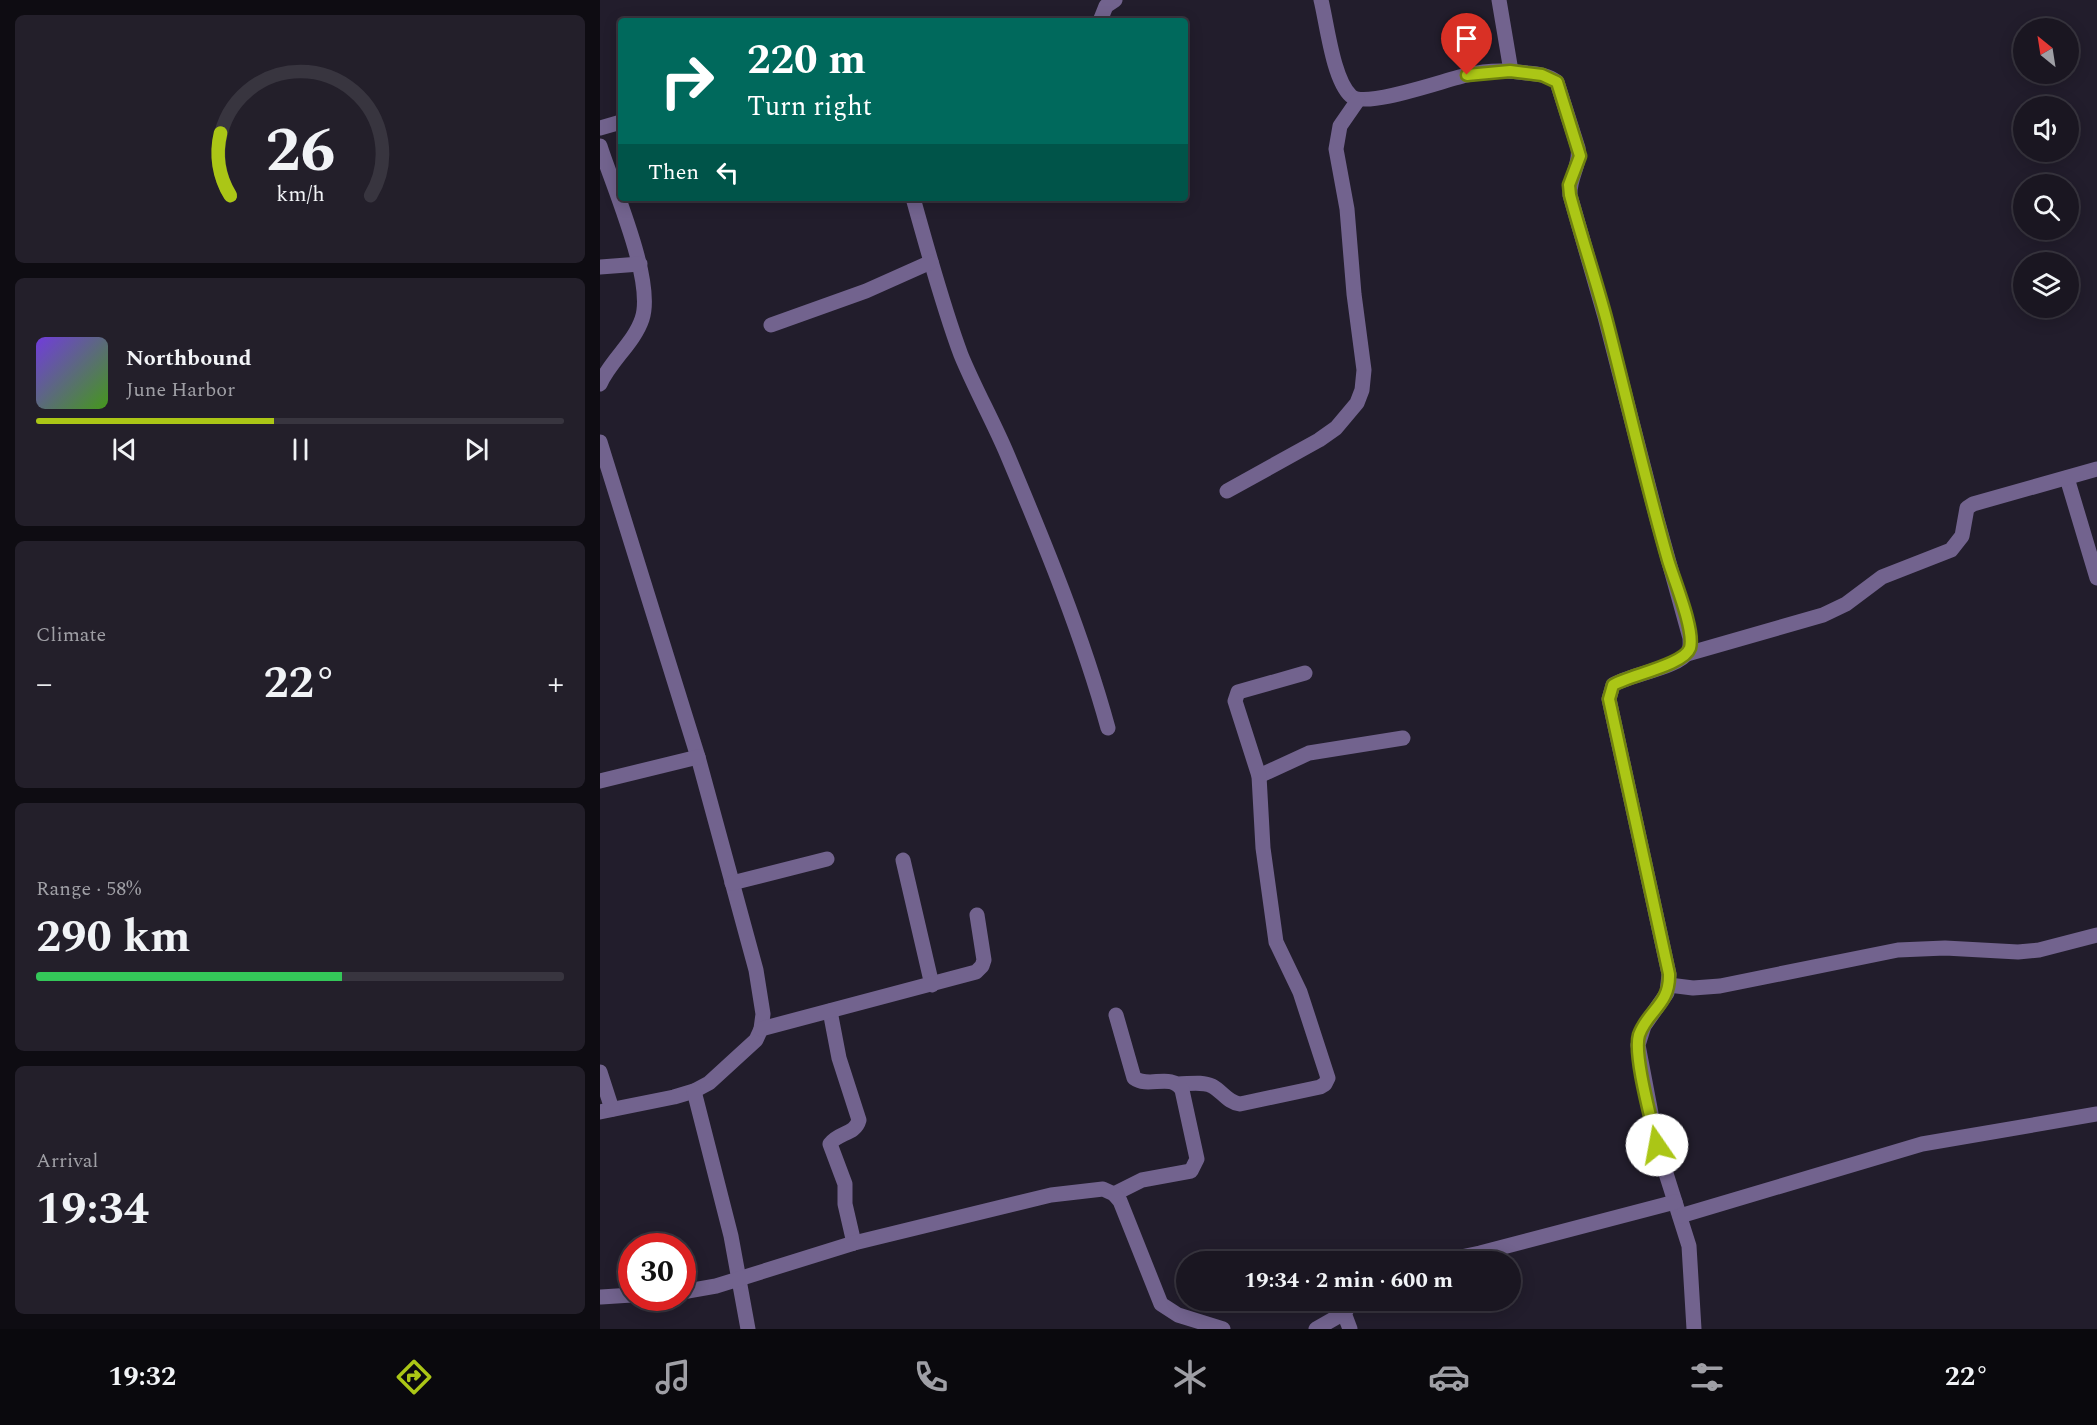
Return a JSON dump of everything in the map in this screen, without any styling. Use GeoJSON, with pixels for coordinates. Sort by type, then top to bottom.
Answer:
{"type":"FeatureCollection","features":[{"type":"Feature","properties":{"kind":"street"},"geometry":{"type":"LineString","coordinates":[[1102,18],[1103,11],[1115,0]]}},
{"type":"Feature","properties":{"kind":"street"},"geometry":{"type":"LineString","coordinates":[[1321,0],[1340,78],[1351,96],[1358,100],[1401,93],[1467,75],[1510,71],[1542,75],[1557,82],[1580,156],[1569,185],[1570,195],[1688,627],[1691,646],[1687,654]]}},
{"type":"Feature","properties":{"kind":"street"},"geometry":{"type":"LineString","coordinates":[[1499,0],[1510,71]]}},
{"type":"Feature","properties":{"kind":"street"},"geometry":{"type":"LineString","coordinates":[[1227,491],[1319,440],[1336,428],[1352,410],[1362,390],[1364,370],[1354,294],[1347,209],[1336,149],[1340,126],[1358,100]]}},
{"type":"Feature","properties":{"kind":"street"},"geometry":{"type":"LineString","coordinates":[[600,128],[618,123]]}},
{"type":"Feature","properties":{"kind":"street"},"geometry":{"type":"LineString","coordinates":[[600,146],[618,199]]}},
{"type":"Feature","properties":{"kind":"street"},"geometry":{"type":"LineString","coordinates":[[600,384],[605,365],[642,321],[646,303],[640,264],[619,201]]}},
{"type":"Feature","properties":{"kind":"street"},"geometry":{"type":"LineString","coordinates":[[914,201],[931,262],[962,355],[1006,453],[1069,606],[1093,674],[1108,728]]}},
{"type":"Feature","properties":{"kind":"street"},"geometry":{"type":"LineString","coordinates":[[771,325],[873,288],[931,262]]}},
{"type":"Feature","properties":{"kind":"street"},"geometry":{"type":"LineString","coordinates":[[600,267],[640,264]]}},
{"type":"Feature","properties":{"kind":"street"},"geometry":{"type":"LineString","coordinates":[[600,442],[698,757],[756,970],[762,1000],[761,1029],[756,1040],[726,1070],[694,1091],[606,1111],[600,1072]]}},
{"type":"Feature","properties":{"kind":"street"},"geometry":{"type":"LineString","coordinates":[[1694,1329],[1689,1246],[1657,1145],[1638,1045],[1644,1026],[1663,1001],[1669,985],[1666,959],[1609,699],[1613,685],[1622,679],[1679,660],[1687,654],[1823,615],[1846,604],[1882,578],[1951,550],[1962,536],[1967,508],[1973,504],[2097,469]]}},
{"type":"Feature","properties":{"kind":"street"},"geometry":{"type":"LineString","coordinates":[[2067,478],[2097,578]]}},
{"type":"Feature","properties":{"kind":"street"},"geometry":{"type":"LineString","coordinates":[[1116,1015],[1134,1078],[1140,1082],[1204,1083],[1234,1103],[1240,1104],[1326,1084],[1328,1078],[1300,992],[1276,942],[1263,848],[1259,776],[1235,696],[1238,692],[1305,673]]}},
{"type":"Feature","properties":{"kind":"street"},"geometry":{"type":"LineString","coordinates":[[1259,776],[1309,753],[1403,738]]}},
{"type":"Feature","properties":{"kind":"street"},"geometry":{"type":"LineString","coordinates":[[600,781],[698,757]]}},
{"type":"Feature","properties":{"kind":"street"},"geometry":{"type":"LineString","coordinates":[[732,883],[827,859]]}},
{"type":"Feature","properties":{"kind":"street"},"geometry":{"type":"LineString","coordinates":[[903,860],[932,985]]}},
{"type":"Feature","properties":{"kind":"street"},"geometry":{"type":"LineString","coordinates":[[761,1029],[969,976],[982,966],[984,960],[977,915]]}},
{"type":"Feature","properties":{"kind":"street"},"geometry":{"type":"LineString","coordinates":[[1669,985],[1694,988],[1720,986],[1898,950],[1945,948],[2018,952],[2039,950],[2097,935]]}},
{"type":"Feature","properties":{"kind":"street"},"geometry":{"type":"LineString","coordinates":[[830,1011],[839,1058],[860,1120],[853,1130],[833,1140],[830,1144],[845,1184],[845,1204],[854,1243]]}},
{"type":"Feature","properties":{"kind":"street"},"geometry":{"type":"LineString","coordinates":[[1114,1194],[1142,1180],[1185,1173],[1195,1166],[1197,1159],[1182,1090],[1178,1084]]}},
{"type":"Feature","properties":{"kind":"street"},"geometry":{"type":"LineString","coordinates":[[694,1091],[740,1279],[748,1329]]}},
{"type":"Feature","properties":{"kind":"street"},"geometry":{"type":"LineString","coordinates":[[1489,1251],[1677,1209],[1923,1144],[2097,1114]]}},
{"type":"Feature","properties":{"kind":"street"},"geometry":{"type":"LineString","coordinates":[[696,1290],[854,1243],[1051,1195],[1091,1189],[1114,1194],[1125,1213],[1161,1304],[1178,1315],[1223,1329]]}},
{"type":"Feature","properties":{"kind":"street"},"geometry":{"type":"LineString","coordinates":[[601,1297],[618,1296]]}},
{"type":"Feature","properties":{"kind":"street"},"geometry":{"type":"LineString","coordinates":[[1316,1329],[1343,1311]]}},
{"type":"Feature","properties":{"kind":"street"},"geometry":{"type":"LineString","coordinates":[[1349,1311],[1350,1329]]}},
{"type":"Feature","properties":{"kind":"route"},"geometry":{"type":"LineString","coordinates":[[1467,75],[1510,71],[1542,75],[1551,77],[1557,82],[1561,91],[1580,156],[1569,185],[1570,195],[1688,627],[1691,646],[1687,654],[1679,660],[1622,679],[1613,685],[1609,699],[1669,974],[1667,993],[1644,1026],[1638,1045],[1638,1056],[1657,1145]]}}]}
